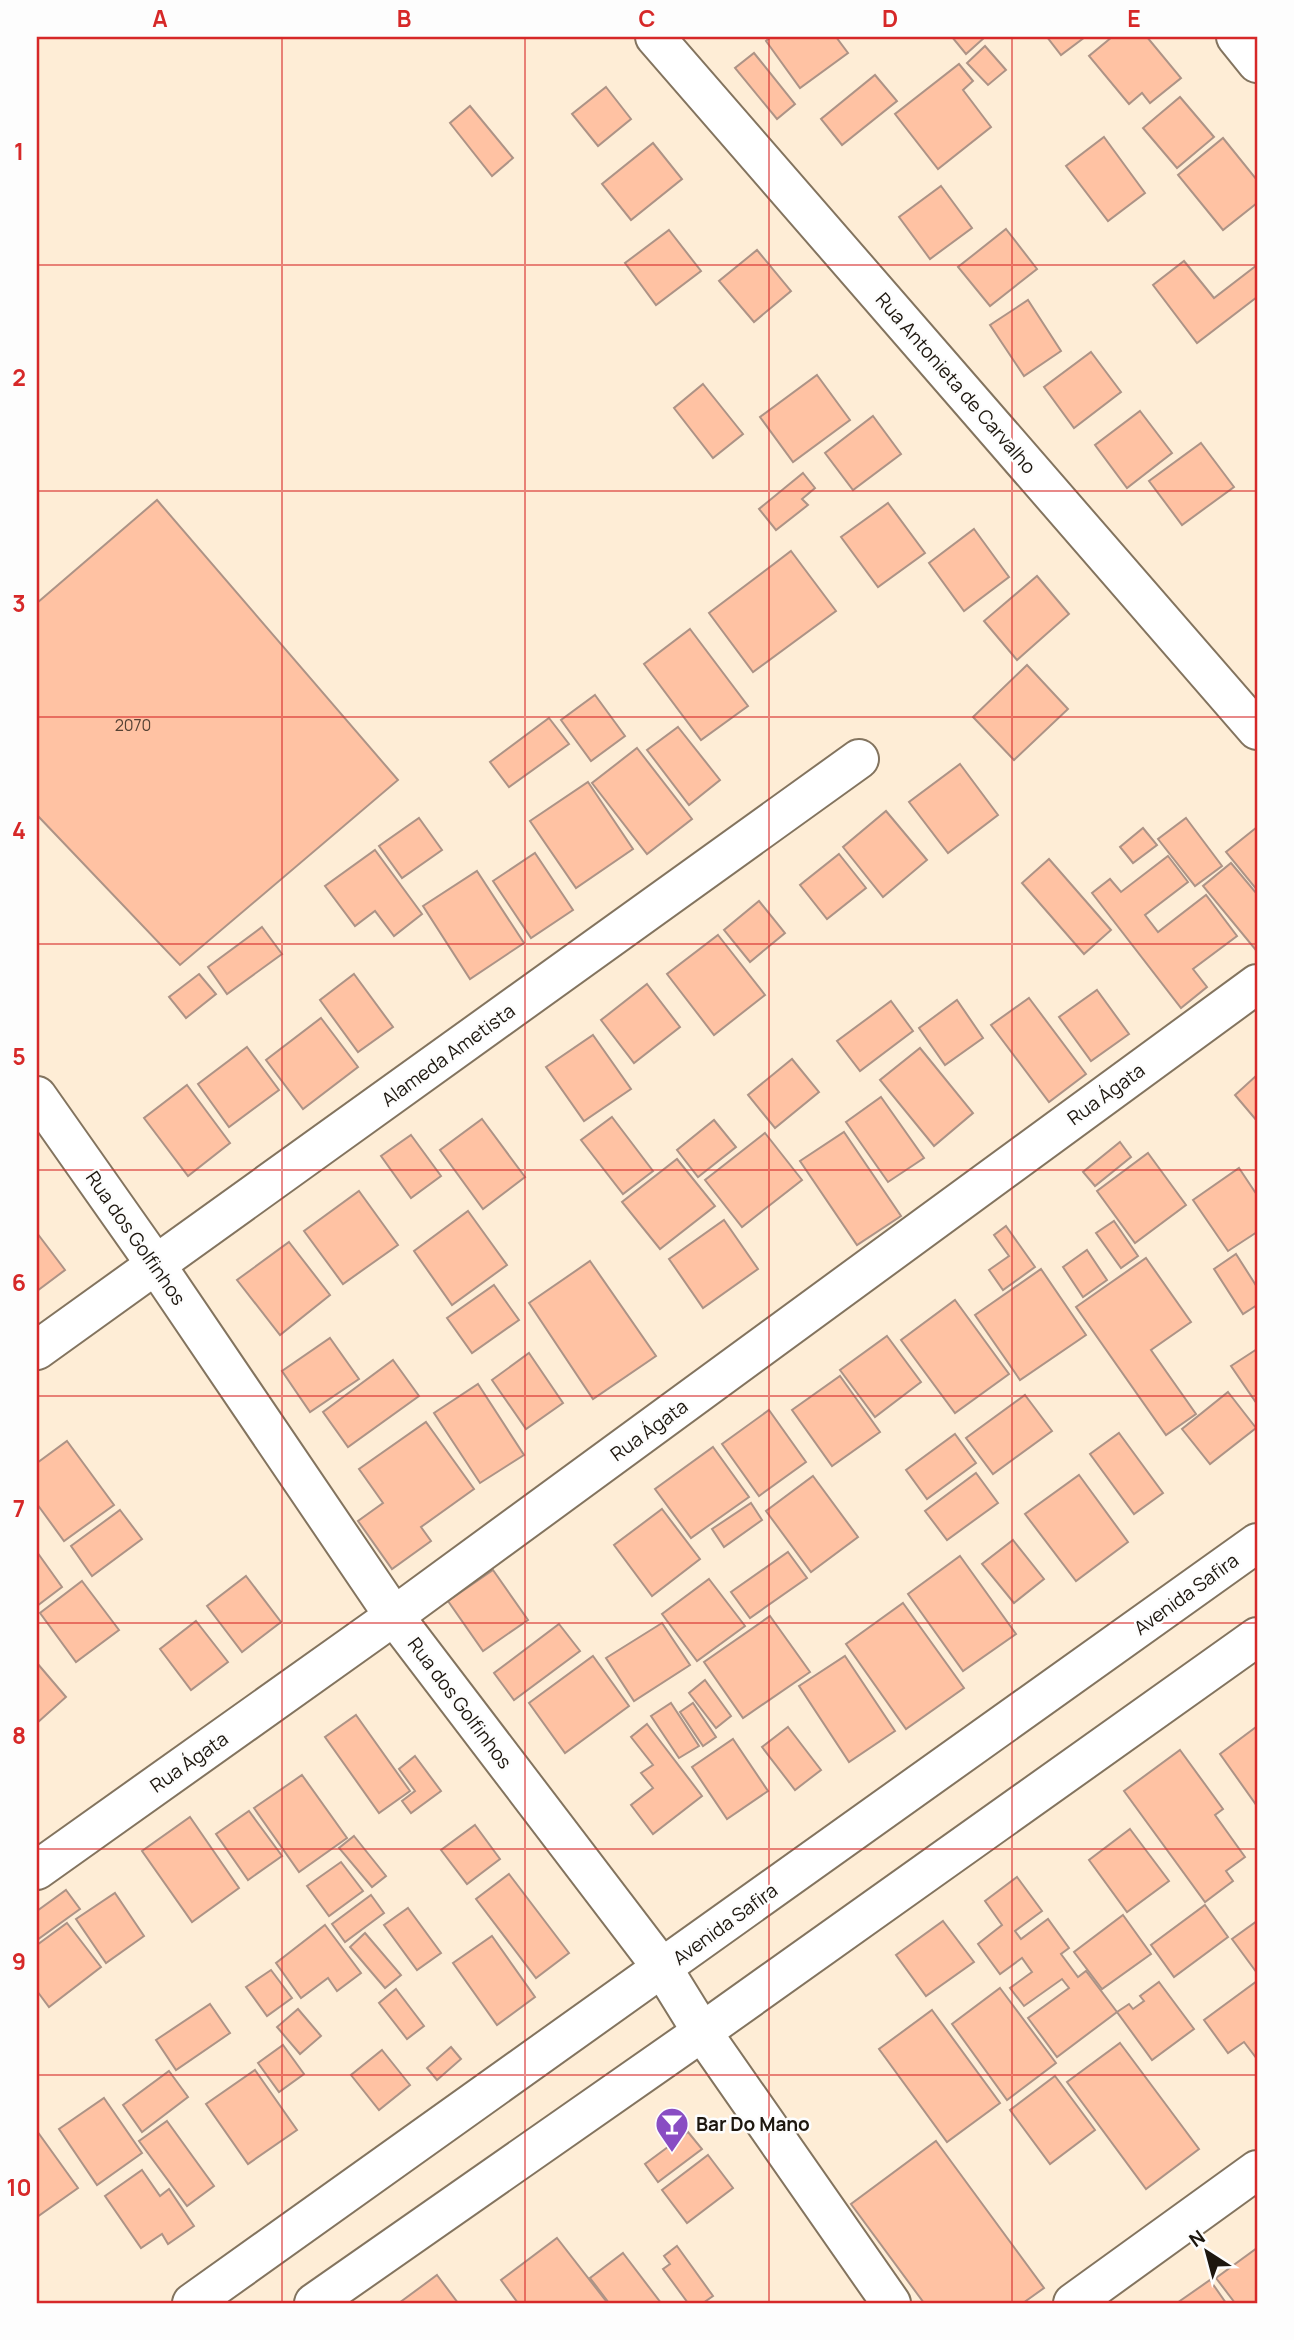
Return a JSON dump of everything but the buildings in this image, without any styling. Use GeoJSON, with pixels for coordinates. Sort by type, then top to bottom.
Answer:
{"type":"FeatureCollection","features":[{"type":"Feature","properties":{"kind":"street","name":"Rua Antonieta de Carvalho"},"geometry":{"type":"LineString","coordinates":[[655,37],[1257,730]]}},
{"type":"Feature","properties":{"kind":"street"},"geometry":{"type":"LineString","coordinates":[[1236,37],[1257,63]]}},
{"type":"Feature","properties":{"kind":"street","name":"Alameda Ametista"},"geometry":{"type":"LineString","coordinates":[[37,1350],[859,759]]}},
{"type":"Feature","properties":{"kind":"street","name":"Rua Ágata"},"geometry":{"type":"LineString","coordinates":[[37,1870],[394,1616],[1257,984]]}},
{"type":"Feature","properties":{"kind":"street","name":"Rua dos Golfinhos"},"geometry":{"type":"LineString","coordinates":[[37,1097],[156,1265],[394,1616],[663,1969],[702,2032],[891,2303]]}},
{"type":"Feature","properties":{"kind":"street","name":"Avenida Safira"},"geometry":{"type":"LineString","coordinates":[[192,2303],[1257,1543]]}},
{"type":"Feature","properties":{"kind":"street"},"geometry":{"type":"LineString","coordinates":[[314,2303],[702,2032],[1257,1637]]}},
{"type":"Feature","properties":{"kind":"street"},"geometry":{"type":"LineString","coordinates":[[1073,2303],[1257,2170]]}},
{"type":"Feature","properties":{"kind":"place","name":"Bar Do Mano"},"geometry":{"type":"Point","coordinates":[672,2154]}}]}
